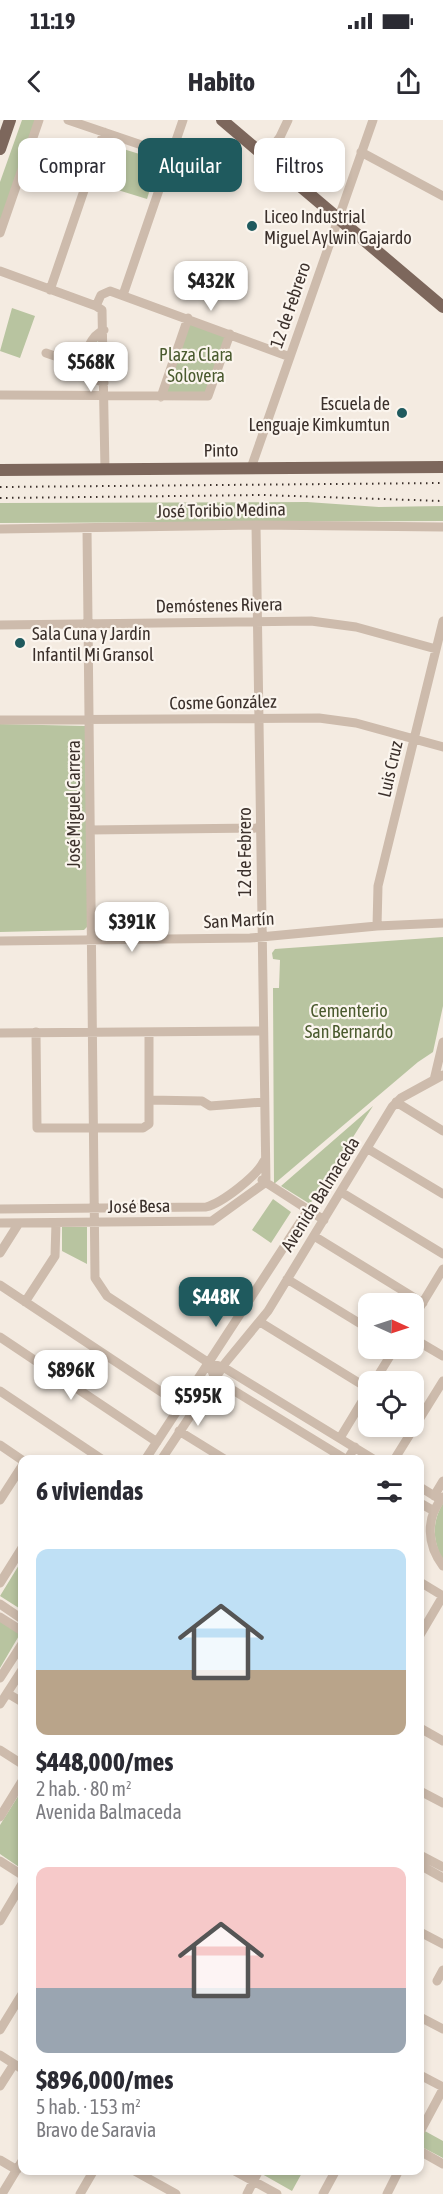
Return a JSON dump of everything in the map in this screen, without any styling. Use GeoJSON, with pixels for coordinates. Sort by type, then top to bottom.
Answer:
{"type":"FeatureCollection","features":[{"type":"Feature","properties":{"kind":"main road"},"geometry":{"type":"LineString","coordinates":[[0,149],[10,120]]}},
{"type":"Feature","properties":{"kind":"main road"},"geometry":{"type":"LineString","coordinates":[[222,120],[254,147]]}},
{"type":"Feature","properties":{"kind":"main road"},"geometry":{"type":"LineString","coordinates":[[307,192],[443,307]]}},
{"type":"Feature","properties":{"kind":"main road","name":"Pinto"},"geometry":{"type":"LineString","coordinates":[[0,470],[443,467]]}},
{"type":"Feature","properties":{"kind":"street"},"geometry":{"type":"LineString","coordinates":[[0,233],[39,120]]}},
{"type":"Feature","properties":{"kind":"street"},"geometry":{"type":"LineString","coordinates":[[68,120],[138,144]]}},
{"type":"Feature","properties":{"kind":"street"},"geometry":{"type":"LineString","coordinates":[[177,138],[183,120]]}},
{"type":"Feature","properties":{"kind":"street"},"geometry":{"type":"LineString","coordinates":[[279,138],[288,120]]}},
{"type":"Feature","properties":{"kind":"street","name":"12 de Febrero"},"geometry":{"type":"LineString","coordinates":[[251,468],[373,120]]}},
{"type":"Feature","properties":{"kind":"street"},"geometry":{"type":"LineString","coordinates":[[50,290],[104,132]]}},
{"type":"Feature","properties":{"kind":"street"},"geometry":{"type":"LineString","coordinates":[[362,152],[443,196]]}},
{"type":"Feature","properties":{"kind":"street"},"geometry":{"type":"LineString","coordinates":[[123,296],[158,192]]}},
{"type":"Feature","properties":{"kind":"street"},"geometry":{"type":"LineString","coordinates":[[0,271],[99,308]]}},
{"type":"Feature","properties":{"kind":"street"},"geometry":{"type":"LineString","coordinates":[[105,470],[104,330],[99,308],[105,292],[188,318],[290,357]]}},
{"type":"Feature","properties":{"kind":"street"},"geometry":{"type":"LineString","coordinates":[[161,397],[188,318]]}},
{"type":"Feature","properties":{"kind":"street"},"geometry":{"type":"LineString","coordinates":[[104,330],[96,335],[79,372],[104,383]]}},
{"type":"Feature","properties":{"kind":"street"},"geometry":{"type":"LineString","coordinates":[[0,395],[104,398],[208,396],[230,334]]}},
{"type":"Feature","properties":{"kind":"street"},"geometry":{"type":"LineString","coordinates":[[46,353],[81,365]]}},
{"type":"Feature","properties":{"kind":"street","name":"12 de Febrero"},"geometry":{"type":"LineString","coordinates":[[256,525],[266,1182]]}},
{"type":"Feature","properties":{"kind":"street","name":"José Toribio Medina"},"geometry":{"type":"LineString","coordinates":[[0,529],[256,525],[443,527]]}},
{"type":"Feature","properties":{"kind":"street","name":"José Miguel Carrera"},"geometry":{"type":"LineString","coordinates":[[87,529],[94,1274],[100,1289],[209,1364]]}},
{"type":"Feature","properties":{"kind":"street","name":"Demóstenes Rivera"},"geometry":{"type":"LineString","coordinates":[[0,625],[303,621],[341,624],[436,649]]}},
{"type":"Feature","properties":{"kind":"street","name":"Luis Cruz"},"geometry":{"type":"LineString","coordinates":[[376,926],[378,886],[443,621]]}},
{"type":"Feature","properties":{"kind":"street","name":"Cosme González"},"geometry":{"type":"LineString","coordinates":[[0,720],[329,718],[443,747]]}},
{"type":"Feature","properties":{"kind":"street"},"geometry":{"type":"LineString","coordinates":[[90,830],[260,828]]}},
{"type":"Feature","properties":{"kind":"street","name":"San Martín"},"geometry":{"type":"LineString","coordinates":[[0,941],[261,937],[376,926],[443,923]]}},
{"type":"Feature","properties":{"kind":"street"},"geometry":{"type":"LineString","coordinates":[[0,1033],[263,1031]]}},
{"type":"Feature","properties":{"kind":"street"},"geometry":{"type":"LineString","coordinates":[[36,1032],[37,1128],[143,1128],[149,1124],[149,1032]]}},
{"type":"Feature","properties":{"kind":"street"},"geometry":{"type":"LineString","coordinates":[[434,1080],[443,1042]]}},
{"type":"Feature","properties":{"kind":"street","name":"Avenida Balmaceda"},"geometry":{"type":"LineString","coordinates":[[163,1455],[223,1366],[260,1322],[396,1102],[443,1075]]}},
{"type":"Feature","properties":{"kind":"street"},"geometry":{"type":"LineString","coordinates":[[150,1100],[202,1101],[210,1106],[264,1102]]}},
{"type":"Feature","properties":{"kind":"street"},"geometry":{"type":"LineString","coordinates":[[396,1102],[443,1131]]}},
{"type":"Feature","properties":{"kind":"street"},"geometry":{"type":"LineString","coordinates":[[368,1149],[443,1194]]}},
{"type":"Feature","properties":{"kind":"street"},"geometry":{"type":"LineString","coordinates":[[0,1209],[206,1207],[217,1202],[252,1177],[265,1159]]}},
{"type":"Feature","properties":{"kind":"street"},"geometry":{"type":"LineString","coordinates":[[252,1177],[266,1182],[324,1220]]}},
{"type":"Feature","properties":{"kind":"street","name":"José Besa"},"geometry":{"type":"LineString","coordinates":[[0,1223],[215,1220],[266,1182]]}},
{"type":"Feature","properties":{"kind":"street"},"geometry":{"type":"LineString","coordinates":[[341,1192],[443,1254]]}},
{"type":"Feature","properties":{"kind":"street","name":"Avenida Balmaceda"},"geometry":{"type":"LineString","coordinates":[[148,1455],[308,1210]]}},
{"type":"Feature","properties":{"kind":"street"},"geometry":{"type":"LineString","coordinates":[[0,1253],[19,1223]]}},
{"type":"Feature","properties":{"kind":"street"},"geometry":{"type":"LineString","coordinates":[[25,1302],[55,1256],[56,1223]]}},
{"type":"Feature","properties":{"kind":"street"},"geometry":{"type":"LineString","coordinates":[[314,1236],[407,1293]]}},
{"type":"Feature","properties":{"kind":"street"},"geometry":{"type":"LineString","coordinates":[[424,1301],[443,1269]]}},
{"type":"Feature","properties":{"kind":"street"},"geometry":{"type":"LineString","coordinates":[[287,1279],[358,1322]]}},
{"type":"Feature","properties":{"kind":"street"},"geometry":{"type":"LineString","coordinates":[[0,1285],[181,1405]]}},
{"type":"Feature","properties":{"kind":"street"},"geometry":{"type":"LineString","coordinates":[[260,1322],[358,1383]]}},
{"type":"Feature","properties":{"kind":"street"},"geometry":{"type":"LineString","coordinates":[[0,1337],[157,1442]]}},
{"type":"Feature","properties":{"kind":"street"},"geometry":{"type":"LineString","coordinates":[[424,1345],[443,1356]]}},
{"type":"Feature","properties":{"kind":"street"},"geometry":{"type":"LineString","coordinates":[[339,1455],[215,1379],[209,1364],[223,1366],[367,1455]]}},
{"type":"Feature","properties":{"kind":"street"},"geometry":{"type":"LineString","coordinates":[[397,1455],[443,1381]]}},
{"type":"Feature","properties":{"kind":"street"},"geometry":{"type":"LineString","coordinates":[[0,1391],[95,1455]]}},
{"type":"Feature","properties":{"kind":"street"},"geometry":{"type":"LineString","coordinates":[[340,1438],[358,1408]]}},
{"type":"Feature","properties":{"kind":"street"},"geometry":{"type":"LineString","coordinates":[[179,1431],[218,1455]]}},
{"type":"Feature","properties":{"kind":"street"},"geometry":{"type":"LineString","coordinates":[[0,1445],[18,1457]]}},
{"type":"Feature","properties":{"kind":"street"},"geometry":{"type":"LineString","coordinates":[[350,1455],[355,1447]]}},
{"type":"Feature","properties":{"kind":"street"},"geometry":{"type":"LineString","coordinates":[[0,1500],[18,1472]]}},
{"type":"Feature","properties":{"kind":"street"},"geometry":{"type":"LineString","coordinates":[[443,1481],[430,1527],[431,1544],[443,1566]]}},
{"type":"Feature","properties":{"kind":"street"},"geometry":{"type":"LineString","coordinates":[[424,1489],[439,1497]]}},
{"type":"Feature","properties":{"kind":"street"},"geometry":{"type":"LineString","coordinates":[[424,1505],[434,1511]]}},
{"type":"Feature","properties":{"kind":"street"},"geometry":{"type":"LineString","coordinates":[[0,1584],[18,1555]]}},
{"type":"Feature","properties":{"kind":"street"},"geometry":{"type":"LineString","coordinates":[[424,1584],[443,1596],[424,1628]]}},
{"type":"Feature","properties":{"kind":"street"},"geometry":{"type":"LineString","coordinates":[[0,1604],[18,1616]]}},
{"type":"Feature","properties":{"kind":"street"},"geometry":{"type":"LineString","coordinates":[[0,1617],[18,1628]]}},
{"type":"Feature","properties":{"kind":"street"},"geometry":{"type":"LineString","coordinates":[[0,1678],[18,1650]]}},
{"type":"Feature","properties":{"kind":"street"},"geometry":{"type":"LineString","coordinates":[[0,1704],[18,1676]]}},
{"type":"Feature","properties":{"kind":"street"},"geometry":{"type":"LineString","coordinates":[[7,1693],[18,1700]]}},
{"type":"Feature","properties":{"kind":"street"},"geometry":{"type":"LineString","coordinates":[[424,1730],[443,1740]]}},
{"type":"Feature","properties":{"kind":"street"},"geometry":{"type":"LineString","coordinates":[[0,1750],[18,1761]]}},
{"type":"Feature","properties":{"kind":"street"},"geometry":{"type":"LineString","coordinates":[[0,1817],[18,1788]]}},
{"type":"Feature","properties":{"kind":"street"},"geometry":{"type":"LineString","coordinates":[[424,1793],[443,1803]]}},
{"type":"Feature","properties":{"kind":"street"},"geometry":{"type":"LineString","coordinates":[[424,1857],[443,1867]]}},
{"type":"Feature","properties":{"kind":"street"},"geometry":{"type":"LineString","coordinates":[[0,1861],[18,1872]]}},
{"type":"Feature","properties":{"kind":"street"},"geometry":{"type":"LineString","coordinates":[[424,1869],[443,1878]]}},
{"type":"Feature","properties":{"kind":"street"},"geometry":{"type":"LineString","coordinates":[[0,1921],[18,1891]]}},
{"type":"Feature","properties":{"kind":"street"},"geometry":{"type":"LineString","coordinates":[[424,1934],[443,1944]]}},
{"type":"Feature","properties":{"kind":"street"},"geometry":{"type":"LineString","coordinates":[[437,1981],[443,1970]]}},
{"type":"Feature","properties":{"kind":"street"},"geometry":{"type":"LineString","coordinates":[[0,2030],[18,2003]]}},
{"type":"Feature","properties":{"kind":"street"},"geometry":{"type":"LineString","coordinates":[[424,2019],[443,2029]]}},
{"type":"Feature","properties":{"kind":"street"},"geometry":{"type":"LineString","coordinates":[[0,2055],[18,2066],[0,2086]]}},
{"type":"Feature","properties":{"kind":"street"},"geometry":{"type":"LineString","coordinates":[[424,2077],[443,2088],[424,2124]]}},
{"type":"Feature","properties":{"kind":"street"},"geometry":{"type":"LineString","coordinates":[[424,2153],[443,2164]]}},
{"type":"Feature","properties":{"kind":"street"},"geometry":{"type":"LineString","coordinates":[[0,2160],[17,2170],[2,2194]]}},
{"type":"Feature","properties":{"kind":"street"},"geometry":{"type":"LineString","coordinates":[[80,2194],[91,2175]]}},
{"type":"Feature","properties":{"kind":"street"},"geometry":{"type":"LineString","coordinates":[[142,2175],[176,2194]]}},
{"type":"Feature","properties":{"kind":"street"},"geometry":{"type":"LineString","coordinates":[[243,2175],[277,2194]]}},
{"type":"Feature","properties":{"kind":"street"},"geometry":{"type":"LineString","coordinates":[[247,2194],[257,2175]]}},
{"type":"Feature","properties":{"kind":"street"},"geometry":{"type":"LineString","coordinates":[[323,2194],[333,2175]]}},
{"type":"Feature","properties":{"kind":"street"},"geometry":{"type":"LineString","coordinates":[[387,2194],[396,2175]]}},
{"type":"Feature","properties":{"kind":"green space"},"geometry":{"type":"Polygon","coordinates":[[[22,120],[38,120],[32,138],[18,138],[18,177],[0,229],[0,182],[22,120]]]}},
{"type":"Feature","properties":{"kind":"green space"},"geometry":{"type":"Polygon","coordinates":[[[126,150],[138,154],[138,192],[149,192],[147,199],[124,192],[126,150]]]}},
{"type":"Feature","properties":{"kind":"green space"},"geometry":{"type":"Polygon","coordinates":[[[12,308],[35,316],[20,358],[0,351],[12,308]]]}},
{"type":"Feature","properties":{"kind":"green space","name":"Plaza Clara Solovera"},"geometry":{"type":"Polygon","coordinates":[[[188,323],[228,337],[208,393],[163,393],[188,323]]]}},
{"type":"Feature","properties":{"kind":"green space"},"geometry":{"type":"Polygon","coordinates":[[[97,334],[99,377],[85,368],[97,334]]]}},
{"type":"Feature","properties":{"kind":"green space"},"geometry":{"type":"Polygon","coordinates":[[[307,502],[379,507],[443,506],[443,521],[0,523],[0,503],[307,502]]]}},
{"type":"Feature","properties":{"kind":"green space"},"geometry":{"type":"Polygon","coordinates":[[[0,724],[85,726],[88,926],[84,930],[0,932],[0,724]]]}},
{"type":"Feature","properties":{"kind":"green space","name":"Cementerio San Bernardo"},"geometry":{"type":"Polygon","coordinates":[[[443,937],[443,1006],[433,1052],[418,1062],[274,1184],[273,988],[279,988],[280,960],[273,959],[272,953],[275,949],[443,937]]]}},
{"type":"Feature","properties":{"kind":"green space"},"geometry":{"type":"Polygon","coordinates":[[[373,1106],[310,1204],[281,1186],[373,1106]]]}},
{"type":"Feature","properties":{"kind":"green space"},"geometry":{"type":"Polygon","coordinates":[[[273,1199],[291,1212],[271,1243],[252,1230],[273,1199]]]}},
{"type":"Feature","properties":{"kind":"green space"},"geometry":{"type":"Polygon","coordinates":[[[62,1227],[87,1227],[87,1264],[62,1251],[62,1227]]]}},
{"type":"Feature","properties":{"kind":"green space"},"geometry":{"type":"Polygon","coordinates":[[[443,1503],[443,1562],[435,1539],[435,1525],[443,1503]]]}},
{"type":"Feature","properties":{"kind":"green space"},"geometry":{"type":"Polygon","coordinates":[[[18,1567],[18,1607],[0,1596],[18,1567]]]}},
{"type":"Feature","properties":{"kind":"green space"},"geometry":{"type":"Polygon","coordinates":[[[0,1621],[18,1633],[18,1637],[0,1668],[0,1621]]]}},
{"type":"Feature","properties":{"kind":"green space"},"geometry":{"type":"Polygon","coordinates":[[[18,1796],[18,1866],[0,1854],[0,1825],[18,1796]]]}},
{"type":"Feature","properties":{"kind":"green space"},"geometry":{"type":"Polygon","coordinates":[[[424,2131],[443,2141],[443,2158],[424,2148],[424,2131]]]}},
{"type":"Feature","properties":{"kind":"green space"},"geometry":{"type":"Polygon","coordinates":[[[264,2175],[301,2175],[292,2191],[264,2175]]]}},
{"type":"Feature","properties":{"kind":"railway"},"geometry":{"type":"LineString","coordinates":[[0,487],[443,483]]}},
{"type":"Feature","properties":{"kind":"railway"},"geometry":{"type":"LineString","coordinates":[[0,498],[262,495],[443,501]]}},
{"type":"Feature","properties":{"kind":"place","name":"Liceo Industrial Miguel Aylwin Gajardo"},"geometry":{"type":"Point","coordinates":[252,226]}},
{"type":"Feature","properties":{"kind":"place","name":"Escuela de Lenguaje Kimkumtun"},"geometry":{"type":"Point","coordinates":[402,413]}},
{"type":"Feature","properties":{"kind":"place","name":"Sala Cuna y Jardín Infantil Mi Gransol"},"geometry":{"type":"Point","coordinates":[20,643]}}]}
